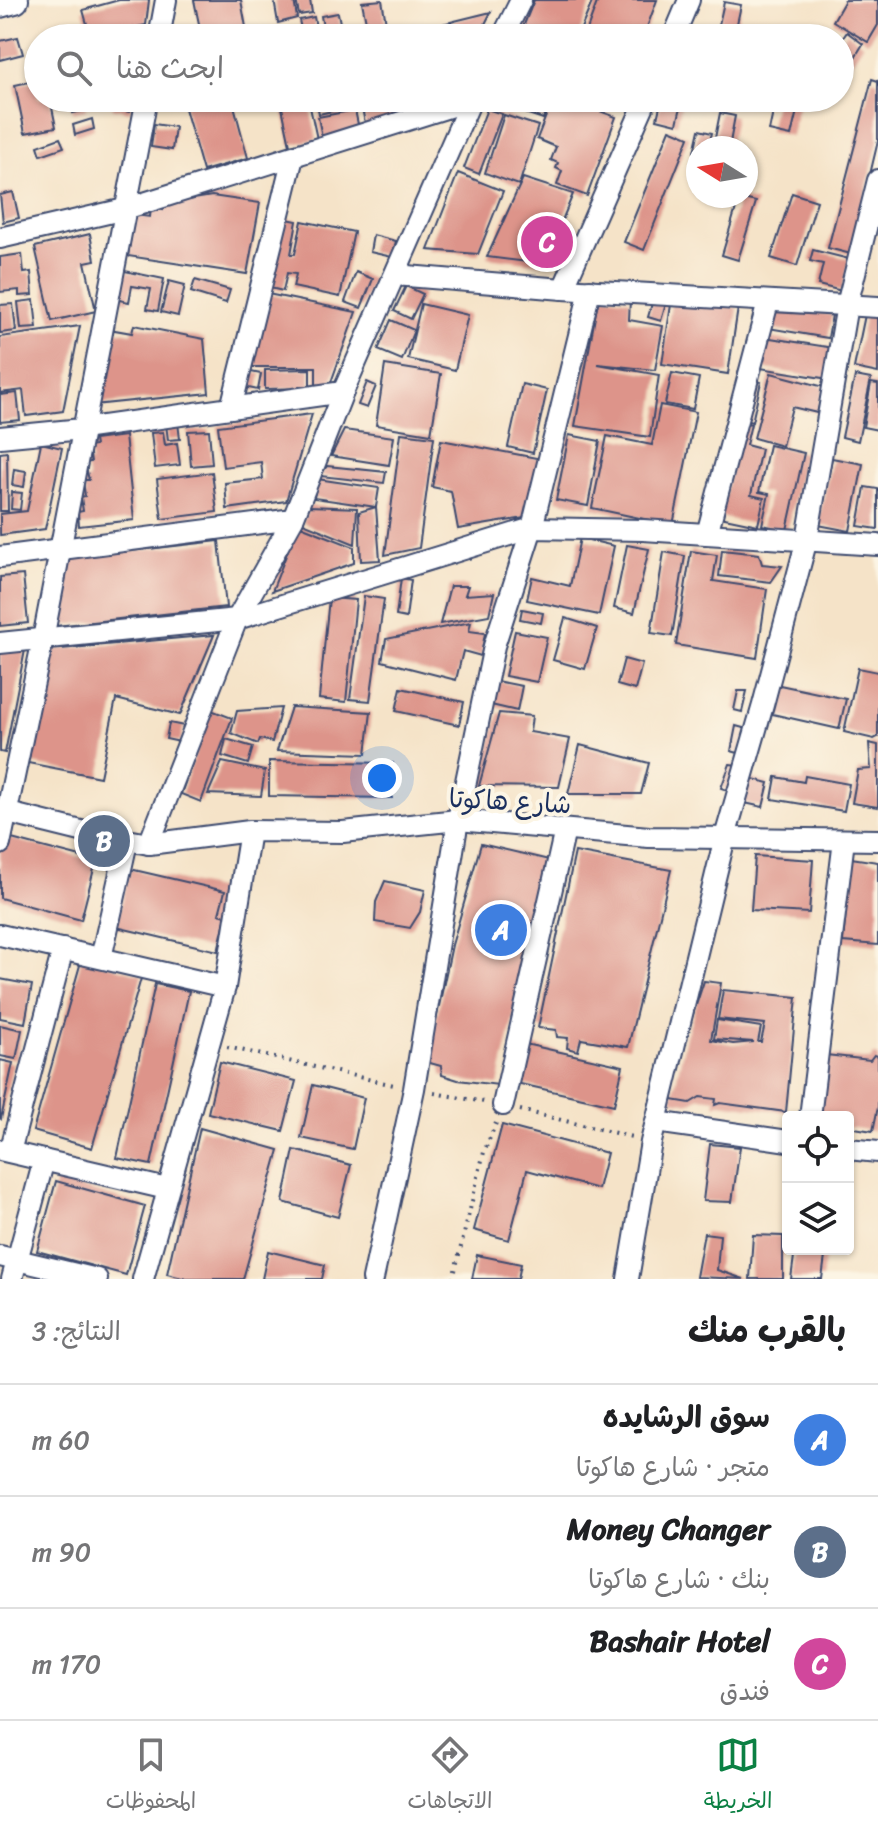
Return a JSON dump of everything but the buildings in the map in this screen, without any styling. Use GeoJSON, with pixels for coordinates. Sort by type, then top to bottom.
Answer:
{"type":"FeatureCollection","features":[{"type":"Feature","properties":{"kind":"street"},"geometry":{"type":"LineString","coordinates":[[0,4],[15,0]]}},
{"type":"Feature","properties":{"kind":"street"},"geometry":{"type":"LineString","coordinates":[[162,24],[166,0]]}},
{"type":"Feature","properties":{"kind":"street"},"geometry":{"type":"LineString","coordinates":[[509,24],[521,0]]}},
{"type":"Feature","properties":{"kind":"street"},"geometry":{"type":"LineString","coordinates":[[679,24],[689,0]]}},
{"type":"Feature","properties":{"kind":"street"},"geometry":{"type":"LineString","coordinates":[[0,844],[4,812],[43,639],[144,112]]}},
{"type":"Feature","properties":{"kind":"street"},"geometry":{"type":"LineString","coordinates":[[0,238],[125,209],[431,112]]}},
{"type":"Feature","properties":{"kind":"street"},"geometry":{"type":"LineString","coordinates":[[149,844],[237,619],[293,519],[343,392],[465,112]]}},
{"type":"Feature","properties":{"kind":"street"},"geometry":{"type":"LineString","coordinates":[[563,289],[641,112]]}},
{"type":"Feature","properties":{"kind":"street"},"geometry":{"type":"LineString","coordinates":[[231,408],[293,157]]}},
{"type":"Feature","properties":{"kind":"street"},"geometry":{"type":"LineString","coordinates":[[628,1279],[656,1122],[725,837],[807,539],[847,305],[878,180]]}},
{"type":"Feature","properties":{"kind":"street"},"geometry":{"type":"LineString","coordinates":[[395,275],[563,289],[878,307]]}},
{"type":"Feature","properties":{"kind":"street"},"geometry":{"type":"LineString","coordinates":[[373,1279],[414,1089],[458,820],[494,646],[532,528],[590,290]]}},
{"type":"Feature","properties":{"kind":"street"},"geometry":{"type":"LineString","coordinates":[[707,534],[768,302]]}},
{"type":"Feature","properties":{"kind":"street"},"geometry":{"type":"LineString","coordinates":[[0,437],[82,429],[343,392]]}},
{"type":"Feature","properties":{"kind":"street"},"geometry":{"type":"LineString","coordinates":[[0,557],[293,519]]}},
{"type":"Feature","properties":{"kind":"street"},"geometry":{"type":"LineString","coordinates":[[0,643],[237,619],[532,528],[707,534],[878,545]]}},
{"type":"Feature","properties":{"kind":"street","name":"شارع هاكوتا"},"geometry":{"type":"LineString","coordinates":[[4,812],[127,842],[149,844],[250,831],[343,832],[458,820],[649,837],[878,840]]}},
{"type":"Feature","properties":{"kind":"street"},"geometry":{"type":"LineString","coordinates":[[503,1105],[565,830]]}},
{"type":"Feature","properties":{"kind":"street"},"geometry":{"type":"LineString","coordinates":[[143,1279],[225,987],[250,831]]}},
{"type":"Feature","properties":{"kind":"street"},"geometry":{"type":"LineString","coordinates":[[811,1111],[844,840]]}},
{"type":"Feature","properties":{"kind":"street"},"geometry":{"type":"LineString","coordinates":[[101,958],[127,842]]}},
{"type":"Feature","properties":{"kind":"street"},"geometry":{"type":"LineString","coordinates":[[0,935],[225,987]]}},
{"type":"Feature","properties":{"kind":"street"},"geometry":{"type":"LineString","coordinates":[[63,949],[5,1151],[167,1189]]}},
{"type":"Feature","properties":{"kind":"street"},"geometry":{"type":"LineString","coordinates":[[656,1122],[782,1140]]}},
{"type":"Feature","properties":{"kind":"street"},"geometry":{"type":"LineString","coordinates":[[854,1150],[878,1152]]}},
{"type":"Feature","properties":{"kind":"street"},"geometry":{"type":"LineString","coordinates":[[44,1160],[10,1265],[97,1279]]}},
{"type":"Feature","properties":{"kind":"path"},"geometry":{"type":"LineString","coordinates":[[453,1279],[484,1152],[503,1105]]}},
{"type":"Feature","properties":{"kind":"place","name":"Bashair Hotel"},"geometry":{"type":"Point","coordinates":[547,242]}},
{"type":"Feature","properties":{"kind":"place","name":"Money Changer"},"geometry":{"type":"Point","coordinates":[104,841]}},
{"type":"Feature","properties":{"kind":"place","name":"سوق الرشايده"},"geometry":{"type":"Point","coordinates":[501,930]}}]}
